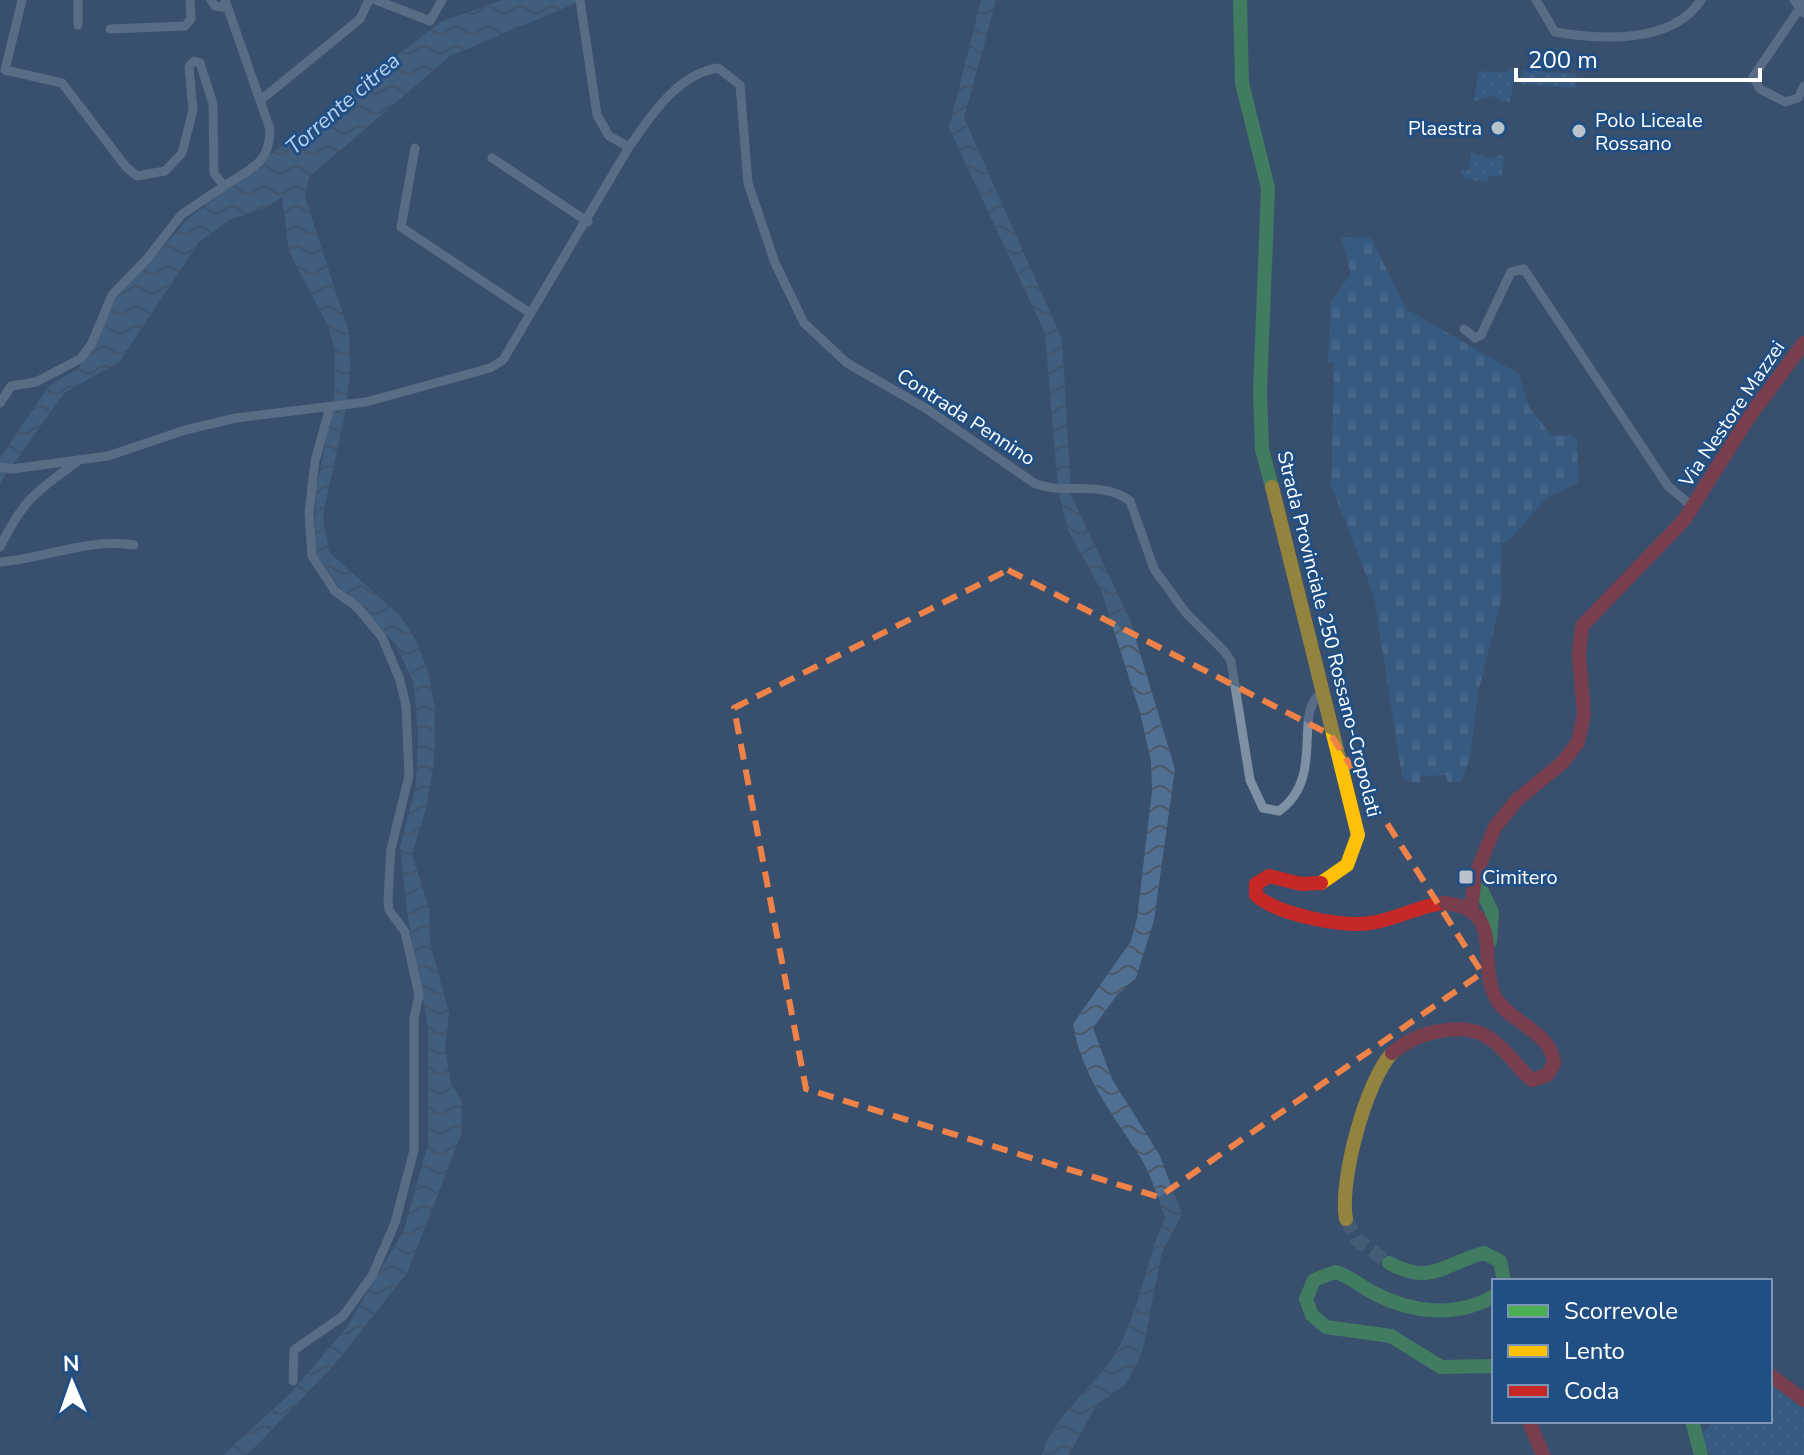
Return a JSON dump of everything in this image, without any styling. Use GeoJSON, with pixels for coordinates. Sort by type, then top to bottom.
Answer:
{"type":"FeatureCollection","features":[{"type":"Feature","properties":{"kind":"main road","name":"Strada Provinciale 250 Rossano-Cropolati"},"geometry":{"type":"LineString","coordinates":[[1240,0],[1242,83],[1268,188],[1260,392],[1262,449],[1358,835],[1351,860],[1335,877],[1303,884],[1269,876],[1256,884],[1256,895],[1272,906],[1347,923],[1384,920],[1422,907],[1447,903],[1471,911]]}},
{"type":"Feature","properties":{"kind":"main road","name":"Via Nestore Mazzei"},"geometry":{"type":"LineString","coordinates":[[1476,891],[1488,842],[1507,810],[1565,760],[1580,738],[1582,712],[1578,650],[1582,626],[1694,508],[1749,417],[1804,343]]}},
{"type":"Feature","properties":{"kind":"main road"},"geometry":{"type":"LineString","coordinates":[[1422,907],[1476,891]]}},
{"type":"Feature","properties":{"kind":"main road"},"geometry":{"type":"LineString","coordinates":[[1346,1219],[1344,1193],[1359,1113],[1386,1061],[1400,1046],[1428,1034],[1470,1030],[1490,1037],[1532,1080],[1542,1079],[1553,1070],[1550,1048],[1497,1000],[1490,979],[1484,928],[1471,911],[1476,891]]}},
{"type":"Feature","properties":{"kind":"main road"},"geometry":{"type":"LineString","coordinates":[[1476,891],[1494,931],[1488,945]]}},
{"type":"Feature","properties":{"kind":"main road"},"geometry":{"type":"LineString","coordinates":[[1389,1263],[1416,1275],[1434,1275],[1477,1254],[1488,1253],[1500,1261],[1504,1279]]}},
{"type":"Feature","properties":{"kind":"main road"},"geometry":{"type":"LineString","coordinates":[[1492,1297],[1464,1311],[1418,1307],[1386,1299],[1334,1272],[1315,1278],[1307,1289],[1306,1299],[1312,1315],[1326,1327],[1391,1336],[1441,1367],[1492,1366]]}},
{"type":"Feature","properties":{"kind":"main road"},"geometry":{"type":"LineString","coordinates":[[1772,1376],[1804,1400]]}},
{"type":"Feature","properties":{"kind":"main road"},"geometry":{"type":"LineString","coordinates":[[1530,1423],[1543,1455]]}},
{"type":"Feature","properties":{"kind":"main road"},"geometry":{"type":"LineString","coordinates":[[1693,1423],[1701,1455]]}},
{"type":"Feature","properties":{"kind":"street"},"geometry":{"type":"LineString","coordinates":[[22,0],[5,70],[62,83],[126,167],[137,176],[165,171],[182,153],[193,110],[189,67],[194,61],[200,63],[213,104],[214,173],[224,186]]}},
{"type":"Feature","properties":{"kind":"street"},"geometry":{"type":"LineString","coordinates":[[78,0],[78,25]]}},
{"type":"Feature","properties":{"kind":"street"},"geometry":{"type":"LineString","coordinates":[[110,29],[185,26],[191,19],[190,0]]}},
{"type":"Feature","properties":{"kind":"street"},"geometry":{"type":"LineString","coordinates":[[0,403],[11,386],[36,382],[80,359],[91,345],[112,295],[147,259],[181,215],[262,160],[270,148],[270,129],[262,99],[227,4],[215,6],[211,0]]}},
{"type":"Feature","properties":{"kind":"street"},"geometry":{"type":"LineString","coordinates":[[262,99],[360,19],[369,0]]}},
{"type":"Feature","properties":{"kind":"street"},"geometry":{"type":"LineString","coordinates":[[376,0],[430,21],[442,0]]}},
{"type":"Feature","properties":{"kind":"street"},"geometry":{"type":"LineString","coordinates":[[580,0],[597,115],[609,136],[629,147]]}},
{"type":"Feature","properties":{"kind":"street"},"geometry":{"type":"LineString","coordinates":[[1536,0],[1555,32],[1632,35],[1671,27],[1691,13],[1701,0]]}},
{"type":"Feature","properties":{"kind":"street"},"geometry":{"type":"LineString","coordinates":[[1800,5],[1753,77],[1760,89],[1785,102],[1798,98],[1804,86]]}},
{"type":"Feature","properties":{"kind":"street","name":"Contrada Pennino"},"geometry":{"type":"LineString","coordinates":[[0,467],[12,469],[108,456],[185,430],[236,418],[348,405],[490,368],[503,360],[588,222],[629,147],[664,100],[695,77],[718,68],[731,75],[740,85],[748,183],[780,276],[804,323],[847,363],[927,409],[1034,483],[1055,490],[1106,490],[1130,501],[1154,569],[1186,613],[1225,652],[1234,671],[1250,780],[1263,808],[1279,811],[1296,796],[1309,750],[1310,707],[1319,695]]}},
{"type":"Feature","properties":{"kind":"street"},"geometry":{"type":"LineString","coordinates":[[415,148],[401,227],[530,313]]}},
{"type":"Feature","properties":{"kind":"street"},"geometry":{"type":"LineString","coordinates":[[492,158],[588,222]]}},
{"type":"Feature","properties":{"kind":"street"},"geometry":{"type":"LineString","coordinates":[[1464,329],[1475,338],[1481,335],[1511,272],[1524,269],[1668,486],[1694,508]]}},
{"type":"Feature","properties":{"kind":"street"},"geometry":{"type":"LineString","coordinates":[[293,1381],[294,1350],[343,1316],[372,1276],[395,1223],[414,1150],[414,1018],[419,995],[405,932],[389,910],[388,899],[391,849],[409,776],[408,723],[400,680],[382,637],[357,607],[335,591],[312,556],[309,513],[315,461],[330,407]]}},
{"type":"Feature","properties":{"kind":"street","name":"Contrada Pennino"},"geometry":{"type":"LineString","coordinates":[[0,547],[19,510],[42,484],[81,459]]}},
{"type":"Feature","properties":{"kind":"street"},"geometry":{"type":"LineString","coordinates":[[0,562],[29,560],[104,541],[134,545]]}},
{"type":"Feature","properties":{"kind":"highlighted area"},"geometry":{"type":"Polygon","coordinates":[[[1008,570],[1331,735],[1482,973],[1159,1197],[806,1089],[734,708],[1008,570]]]}},
{"type":"Feature","properties":{"kind":"green space"},"geometry":{"type":"Polygon","coordinates":[[[1508,69],[1515,70],[1510,103],[1491,96],[1474,101],[1479,71],[1507,73],[1508,69]]]}},
{"type":"Feature","properties":{"kind":"green space"},"geometry":{"type":"Polygon","coordinates":[[[1522,70],[1577,74],[1576,88],[1521,84],[1522,70]]]}},
{"type":"Feature","properties":{"kind":"green space"},"geometry":{"type":"Polygon","coordinates":[[[1471,152],[1487,158],[1504,155],[1502,177],[1489,175],[1488,183],[1464,178],[1460,170],[1469,170],[1471,152]]]}},
{"type":"Feature","properties":{"kind":"green space"},"geometry":{"type":"Polygon","coordinates":[[[1341,237],[1371,238],[1406,309],[1519,374],[1529,407],[1551,435],[1573,435],[1577,439],[1578,483],[1546,498],[1508,542],[1501,543],[1501,600],[1478,693],[1470,758],[1461,782],[1447,782],[1446,775],[1420,776],[1420,782],[1410,782],[1402,777],[1374,596],[1331,485],[1334,363],[1328,363],[1331,300],[1351,274],[1341,237]]]}},
{"type":"Feature","properties":{"kind":"green space"},"geometry":{"type":"Polygon","coordinates":[[[1772,1382],[1804,1406],[1804,1455],[1711,1455],[1699,1436],[1712,1423],[1772,1423],[1772,1382]]]}},
{"type":"Feature","properties":{"kind":"water","name":"Torrente citrea"},"geometry":{"type":"Polygon","coordinates":[[[503,0],[583,0],[450,56],[309,177],[305,197],[349,333],[350,371],[345,414],[323,515],[329,552],[401,617],[417,642],[428,672],[435,707],[434,763],[426,808],[412,854],[429,909],[430,943],[449,1013],[445,1048],[451,1084],[462,1102],[461,1135],[407,1273],[334,1365],[258,1444],[246,1455],[223,1455],[291,1393],[347,1327],[404,1230],[428,1144],[428,1027],[408,918],[400,847],[416,786],[418,736],[414,683],[395,643],[339,587],[314,550],[316,490],[334,400],[335,352],[329,328],[289,251],[282,197],[267,207],[229,220],[199,242],[119,362],[64,393],[0,483],[0,458],[49,386],[79,368],[116,299],[188,219],[440,22],[503,0]]]}},
{"type":"Feature","properties":{"kind":"water"},"geometry":{"type":"Polygon","coordinates":[[[981,0],[996,0],[964,118],[1062,339],[1071,495],[1130,620],[1175,769],[1154,920],[1136,978],[1117,995],[1093,1028],[1112,1079],[1159,1154],[1182,1214],[1162,1252],[1142,1353],[1126,1384],[1096,1405],[1069,1455],[1042,1455],[1056,1427],[1108,1363],[1125,1335],[1165,1217],[1146,1167],[1091,1079],[1077,1044],[1073,1024],[1131,941],[1137,919],[1152,791],[1151,761],[1140,712],[1101,590],[1067,528],[1058,488],[1045,333],[949,128],[981,0]]]}},
{"type":"Feature","properties":{"kind":"tunnel"},"geometry":{"type":"LineString","coordinates":[[1346,1219],[1357,1240],[1389,1263]]}},
{"type":"Feature","properties":{"kind":"traffic: fast"},"geometry":{"type":"LineString","coordinates":[[1240,0],[1242,83],[1268,188],[1260,392],[1262,449],[1272,487]]}},
{"type":"Feature","properties":{"kind":"traffic: fast"},"geometry":{"type":"LineString","coordinates":[[1474,875],[1492,912],[1490,941]]}},
{"type":"Feature","properties":{"kind":"traffic: fast"},"geometry":{"type":"LineString","coordinates":[[1389,1263],[1404,1270],[1427,1273],[1484,1253],[1500,1261],[1504,1279]]}},
{"type":"Feature","properties":{"kind":"traffic: fast"},"geometry":{"type":"LineString","coordinates":[[1492,1297],[1465,1308],[1418,1309],[1388,1300],[1335,1272],[1314,1280],[1306,1299],[1312,1315],[1326,1327],[1391,1336],[1441,1367],[1492,1366]]}},
{"type":"Feature","properties":{"kind":"traffic: fast"},"geometry":{"type":"LineString","coordinates":[[1693,1423],[1701,1455]]}},
{"type":"Feature","properties":{"kind":"traffic: slow"},"geometry":{"type":"LineString","coordinates":[[1272,487],[1358,835],[1347,865],[1321,883]]}},
{"type":"Feature","properties":{"kind":"traffic: slow"},"geometry":{"type":"LineString","coordinates":[[1346,1219],[1347,1181],[1357,1132],[1373,1085],[1392,1053]]}},
{"type":"Feature","properties":{"kind":"traffic: jam"},"geometry":{"type":"LineString","coordinates":[[1471,911],[1475,876],[1495,827],[1517,800],[1563,762],[1578,742],[1584,714],[1579,655],[1582,626],[1684,520],[1749,417],[1804,343]]}},
{"type":"Feature","properties":{"kind":"traffic: jam"},"geometry":{"type":"LineString","coordinates":[[1321,883],[1301,884],[1269,876],[1256,884],[1256,895],[1294,914],[1343,923],[1379,921],[1443,903],[1463,907],[1476,915],[1483,926],[1488,970],[1497,1000],[1546,1043],[1554,1063],[1547,1075],[1532,1080],[1492,1040],[1468,1030],[1455,1029],[1427,1034],[1392,1053]]}},
{"type":"Feature","properties":{"kind":"traffic: jam"},"geometry":{"type":"LineString","coordinates":[[1772,1376],[1804,1400]]}},
{"type":"Feature","properties":{"kind":"traffic: jam"},"geometry":{"type":"LineString","coordinates":[[1530,1423],[1543,1455]]}},
{"type":"Feature","properties":{"kind":"place","name":"Plaestra"},"geometry":{"type":"Point","coordinates":[1498,128]}},
{"type":"Feature","properties":{"kind":"place","name":"Polo Liceale Rossano"},"geometry":{"type":"Point","coordinates":[1579,131]}},
{"type":"Feature","properties":{"kind":"place","name":"Cimitero"},"geometry":{"type":"Point","coordinates":[1466,877]}}]}
